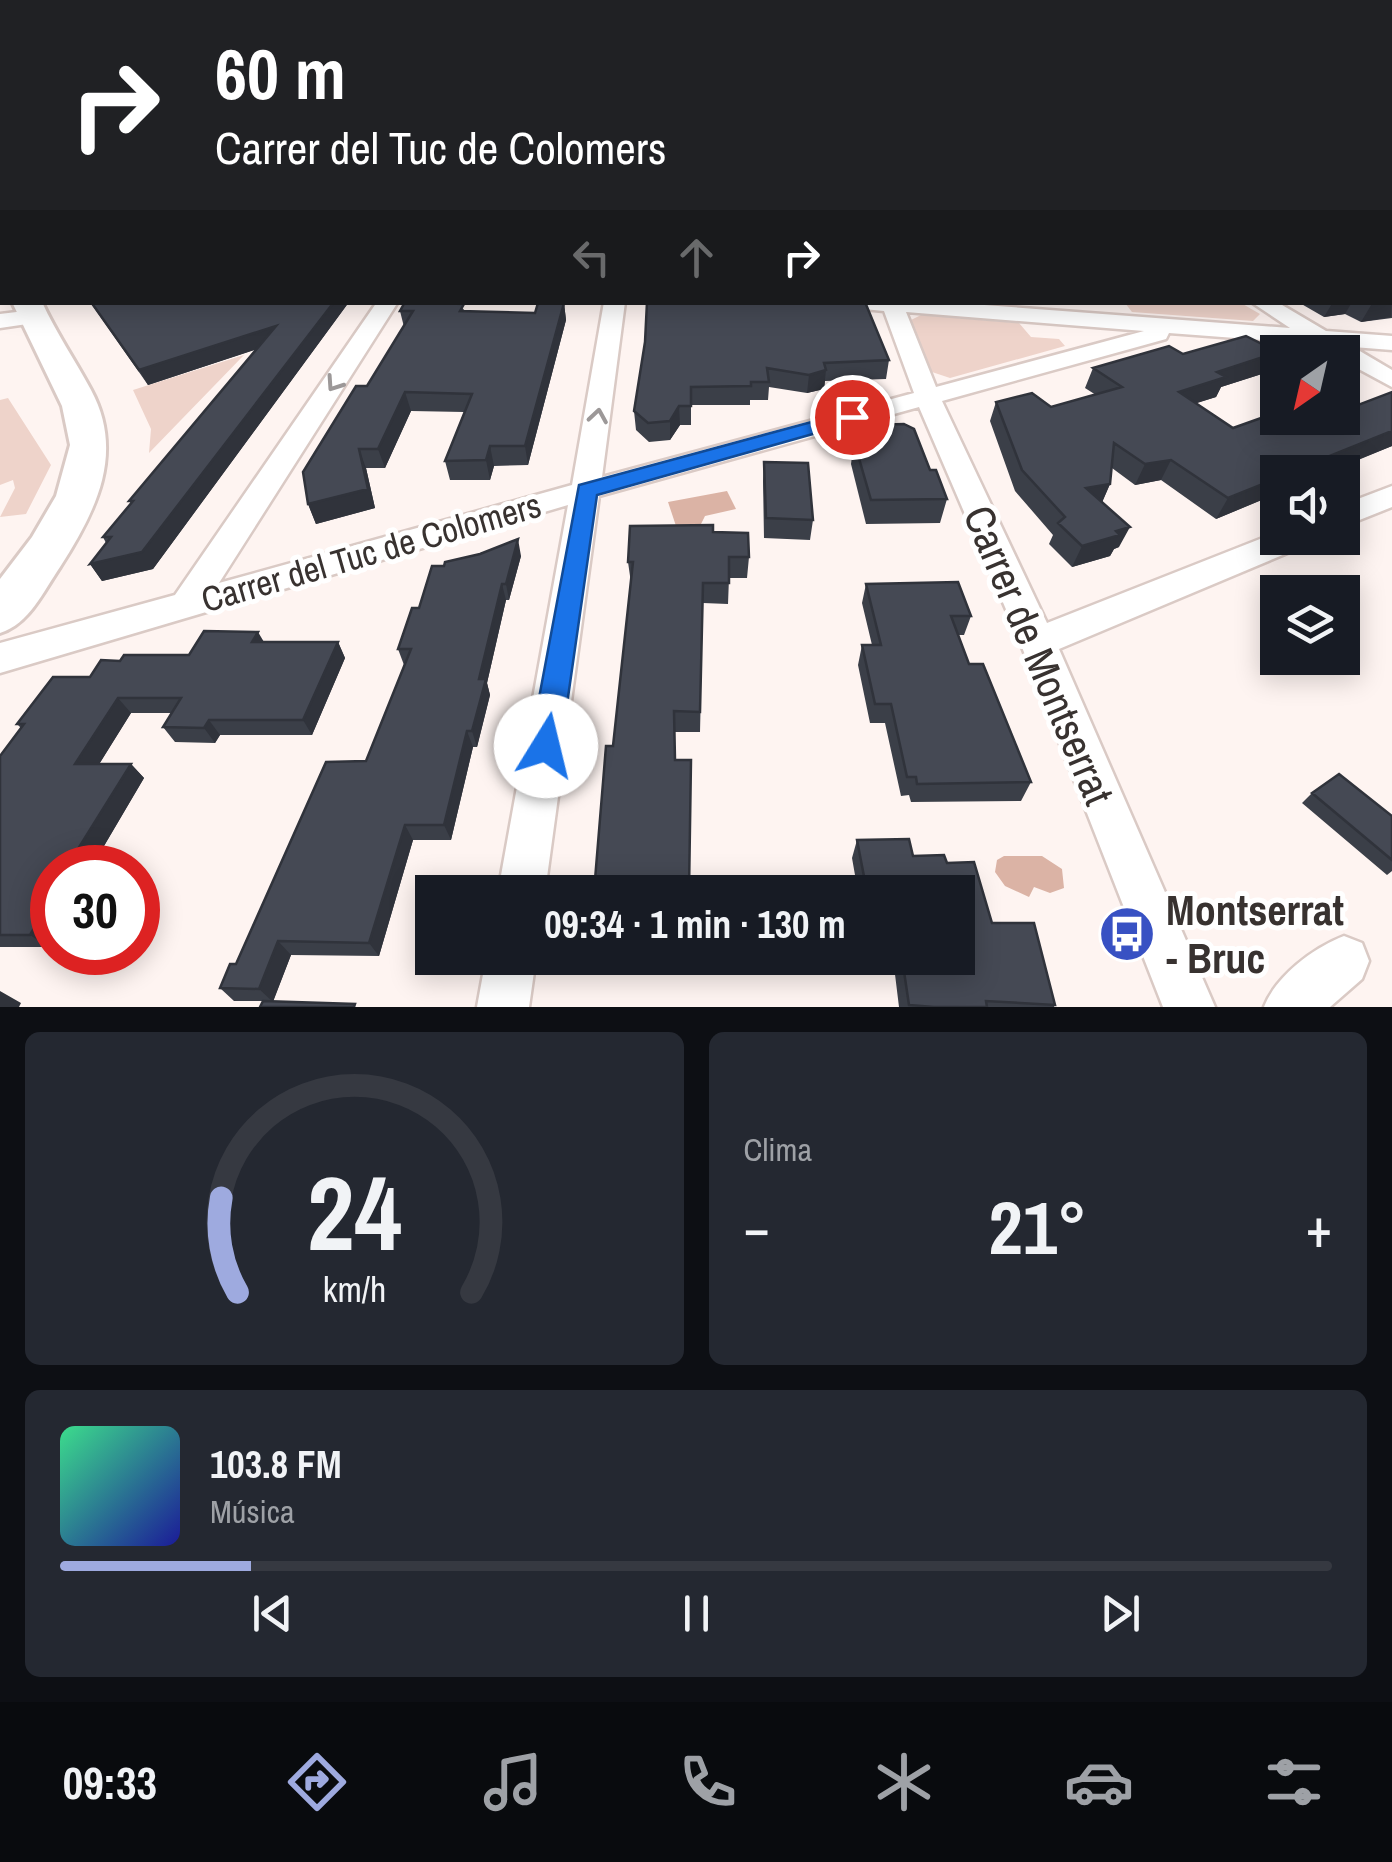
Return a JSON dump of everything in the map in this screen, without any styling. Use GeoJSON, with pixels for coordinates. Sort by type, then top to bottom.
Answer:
{"type":"FeatureCollection","features":[{"type":"Feature","properties":{"kind":"street"},"geometry":{"type":"LineString","coordinates":[[186,605],[386,305]]}},
{"type":"Feature","properties":{"kind":"street"},"geometry":{"type":"LineString","coordinates":[[525,875],[615,305]]}},
{"type":"Feature","properties":{"kind":"street","name":"Carrer de Montserrat"},"geometry":{"type":"LineString","coordinates":[[891,305],[927,396],[1038,642],[1189,1007]]}},
{"type":"Feature","properties":{"kind":"street"},"geometry":{"type":"LineString","coordinates":[[902,305],[1277,335]]}},
{"type":"Feature","properties":{"kind":"street"},"geometry":{"type":"LineString","coordinates":[[1265,305],[1317,335]]}},
{"type":"Feature","properties":{"kind":"street"},"geometry":{"type":"LineString","coordinates":[[0,614],[83,485],[91,456],[87,423],[20,313]]}},
{"type":"Feature","properties":{"kind":"street"},"geometry":{"type":"LineString","coordinates":[[1059,319],[1095,351]]}},
{"type":"Feature","properties":{"kind":"street","name":"Carrer del Tuc de Colomers"},"geometry":{"type":"LineString","coordinates":[[1095,351],[1132,325]]}},
{"type":"Feature","properties":{"kind":"street","name":"Carrer del Tuc de Colomers"},"geometry":{"type":"LineString","coordinates":[[0,658],[587,490],[1158,334],[1158,327]]}},
{"type":"Feature","properties":{"kind":"street"},"geometry":{"type":"LineString","coordinates":[[1360,341],[1392,343]]}},
{"type":"Feature","properties":{"kind":"street"},"geometry":{"type":"LineString","coordinates":[[1360,361],[1392,380]]}},
{"type":"Feature","properties":{"kind":"street"},"geometry":{"type":"LineString","coordinates":[[1360,509],[1392,496]]}},
{"type":"Feature","properties":{"kind":"street"},"geometry":{"type":"LineString","coordinates":[[1038,642],[1260,551]]}},
{"type":"Feature","properties":{"kind":"street"},"geometry":{"type":"LineString","coordinates":[[1290,1007],[1344,961]]}},
{"type":"Feature","properties":{"kind":"street"},"geometry":{"type":"LineString","coordinates":[[503,1007],[508,975]]}},
{"type":"Feature","properties":{"kind":"shaded area"},"geometry":{"type":"Polygon","coordinates":[[[1127,305],[1244,305],[1260,314],[1253,321],[1132,312],[1127,305]]]}},
{"type":"Feature","properties":{"kind":"shaded area"},"geometry":{"type":"Polygon","coordinates":[[[921,315],[1019,323],[1031,337],[1059,339],[1065,346],[950,378],[932,372],[909,321],[921,315]]]}},
{"type":"Feature","properties":{"kind":"shaded area"},"geometry":{"type":"Polygon","coordinates":[[[244,355],[149,453],[151,429],[133,390],[244,355]]]}},
{"type":"Feature","properties":{"kind":"shaded area"},"geometry":{"type":"Polygon","coordinates":[[[8,398],[51,465],[26,514],[0,517],[15,488],[13,480],[0,485],[0,400],[8,398]]]}},
{"type":"Feature","properties":{"kind":"shaded area"},"geometry":{"type":"Polygon","coordinates":[[[727,491],[736,509],[705,516],[700,526],[677,529],[668,502],[727,491]]]}},
{"type":"Feature","properties":{"kind":"shaded area"},"geometry":{"type":"Polygon","coordinates":[[[1004,856],[1042,856],[1062,869],[1064,888],[1050,893],[1034,887],[1029,897],[1005,886],[995,872],[997,860],[1004,856]]]}},
{"type":"Feature","properties":{"kind":"building"},"geometry":{"type":"Polygon","coordinates":[[[93,305],[332,305],[142,552],[90,564],[111,537],[103,537],[133,501],[129,501],[276,326],[139,370],[93,305]]]}},
{"type":"Feature","properties":{"kind":"building"},"geometry":{"type":"Polygon","coordinates":[[[403,305],[463,305],[460,311],[535,313],[537,305],[563,305],[525,446],[490,446],[486,460],[445,461],[472,394],[405,392],[378,449],[359,449],[368,489],[308,504],[303,472],[356,386],[367,386],[413,311],[400,311],[403,305]]]}},
{"type":"Feature","properties":{"kind":"building"},"geometry":{"type":"Polygon","coordinates":[[[647,305],[866,305],[889,360],[824,363],[826,370],[809,375],[767,368],[769,382],[691,387],[691,406],[679,406],[670,421],[648,423],[634,411],[647,305]]]}},
{"type":"Feature","properties":{"kind":"building"},"geometry":{"type":"Polygon","coordinates":[[[1246,336],[1260,343],[1260,358],[1217,372],[1226,377],[1179,392],[1233,428],[1260,418],[1260,435],[1360,435],[1360,404],[1392,392],[1392,431],[1332,455],[1260,455],[1260,485],[1228,498],[1171,460],[1145,464],[1114,443],[1110,484],[1086,488],[1130,527],[1116,531],[1120,535],[1082,546],[1058,523],[1065,517],[1022,470],[996,402],[1032,393],[1051,407],[1122,387],[1093,368],[1169,346],[1183,354],[1246,336]]]}},
{"type":"Feature","properties":{"kind":"building"},"geometry":{"type":"Polygon","coordinates":[[[904,424],[914,429],[930,470],[936,470],[947,499],[871,500],[854,441],[868,441],[867,435],[876,435],[873,425],[904,424]]]}},
{"type":"Feature","properties":{"kind":"building"},"geometry":{"type":"Polygon","coordinates":[[[764,462],[808,463],[813,520],[766,518],[764,462]]]}},
{"type":"Feature","properties":{"kind":"building"},"geometry":{"type":"Polygon","coordinates":[[[713,525],[713,532],[748,533],[749,557],[729,557],[729,583],[703,583],[700,712],[674,711],[675,760],[691,760],[689,875],[595,875],[606,746],[613,746],[633,562],[628,562],[630,526],[713,525]]]}},
{"type":"Feature","properties":{"kind":"building"},"geometry":{"type":"Polygon","coordinates":[[[518,539],[506,584],[502,584],[479,679],[486,679],[472,731],[467,731],[444,825],[405,825],[369,943],[278,941],[259,989],[220,988],[230,964],[236,964],[326,762],[366,761],[411,649],[398,649],[412,608],[419,608],[432,566],[444,566],[445,562],[518,539]]]}},
{"type":"Feature","properties":{"kind":"building"},"geometry":{"type":"Polygon","coordinates":[[[958,582],[971,616],[951,616],[969,664],[983,664],[1031,782],[917,784],[916,777],[907,777],[891,704],[875,704],[862,645],[881,645],[866,584],[958,582]]]}},
{"type":"Feature","properties":{"kind":"building"},"geometry":{"type":"Polygon","coordinates":[[[204,631],[258,632],[252,642],[338,642],[303,720],[209,720],[204,728],[163,727],[181,698],[118,698],[75,764],[131,764],[80,845],[30,845],[30,935],[0,935],[0,756],[24,724],[17,724],[53,677],[90,677],[101,660],[120,661],[124,655],[189,655],[204,631]]]}},
{"type":"Feature","properties":{"kind":"building"},"geometry":{"type":"Polygon","coordinates":[[[1339,774],[1392,816],[1392,860],[1312,793],[1339,774]]]}},
{"type":"Feature","properties":{"kind":"building"},"geometry":{"type":"Polygon","coordinates":[[[909,839],[913,856],[944,855],[947,863],[974,862],[992,923],[1034,923],[1055,1005],[986,1001],[987,1007],[909,1005],[905,975],[975,975],[975,875],[864,875],[857,840],[909,839]]]}},
{"type":"Feature","properties":{"kind":"building"},"geometry":{"type":"Polygon","coordinates":[[[263,1001],[355,1004],[260,1007],[263,1001]]]}},
{"type":"Feature","properties":{"kind":"place","name":"Montserrat - Bruc"},"geometry":{"type":"Point","coordinates":[1127,934]}},
{"type":"Feature","properties":{"kind":"route"},"geometry":{"type":"LineString","coordinates":[[546,746],[587,490],[852,417]]}}]}
